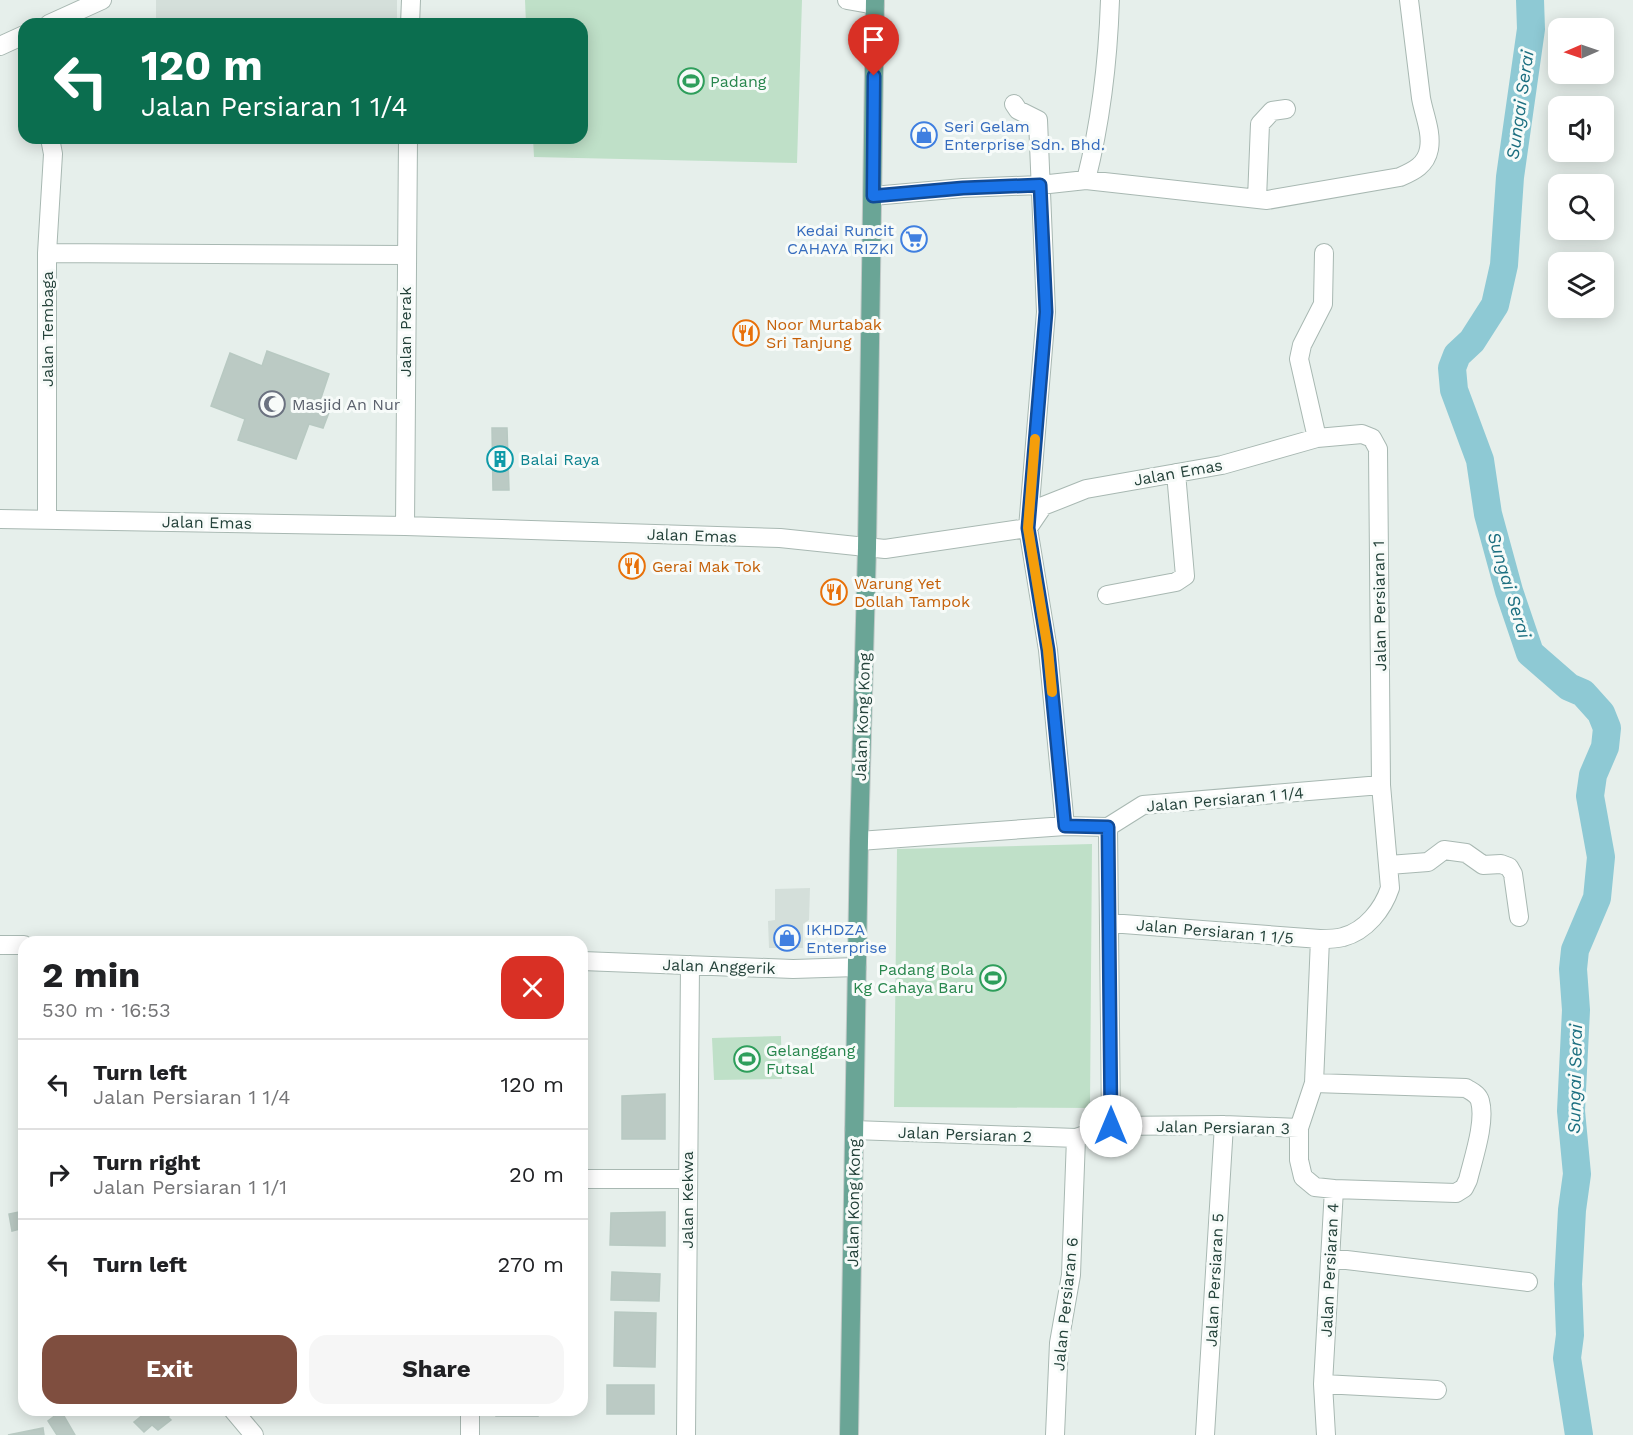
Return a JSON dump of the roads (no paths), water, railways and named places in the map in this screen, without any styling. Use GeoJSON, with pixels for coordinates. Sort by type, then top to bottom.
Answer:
{"type":"FeatureCollection","features":[{"type":"Feature","properties":{"kind":"main road","name":"Jalan Kong Kong"},"geometry":{"type":"LineString","coordinates":[[849,1435],[856,967],[867,548],[875,2]]}},
{"type":"Feature","properties":{"kind":"street"},"geometry":{"type":"LineString","coordinates":[[62,18],[102,0]]}},
{"type":"Feature","properties":{"kind":"street"},"geometry":{"type":"LineString","coordinates":[[410,18],[411,0]]}},
{"type":"Feature","properties":{"kind":"street"},"geometry":{"type":"LineString","coordinates":[[847,0],[875,2]]}},
{"type":"Feature","properties":{"kind":"street"},"geometry":{"type":"LineString","coordinates":[[1086,180],[1098,129],[1108,49],[1110,0]]}},
{"type":"Feature","properties":{"kind":"street"},"geometry":{"type":"LineString","coordinates":[[873,196],[1086,180],[1257,199],[1280,199],[1400,177],[1415,170],[1424,161],[1429,150],[1430,138],[1422,100],[1409,0]]}},
{"type":"Feature","properties":{"kind":"street"},"geometry":{"type":"LineString","coordinates":[[0,45],[18,38]]}},
{"type":"Feature","properties":{"kind":"street"},"geometry":{"type":"LineString","coordinates":[[1014,104],[1018,110],[1038,120],[1046,312],[1028,528],[1048,650],[1065,826]]}},
{"type":"Feature","properties":{"kind":"street"},"geometry":{"type":"LineString","coordinates":[[1257,199],[1260,124],[1264,117],[1272,111],[1286,109]]}},
{"type":"Feature","properties":{"kind":"street","name":"Jalan Tembaga"},"geometry":{"type":"LineString","coordinates":[[47,519],[47,253],[53,154],[51,144]]}},
{"type":"Feature","properties":{"kind":"street","name":"Jalan Perak"},"geometry":{"type":"LineString","coordinates":[[405,526],[405,255],[408,144]]}},
{"type":"Feature","properties":{"kind":"street"},"geometry":{"type":"LineString","coordinates":[[47,253],[405,255]]}},
{"type":"Feature","properties":{"kind":"street"},"geometry":{"type":"LineString","coordinates":[[1317,438],[1299,359],[1302,345],[1323,304],[1324,253]]}},
{"type":"Feature","properties":{"kind":"street","name":"Jalan Emas"},"geometry":{"type":"LineString","coordinates":[[0,519],[405,526],[780,538],[885,549],[1028,528],[1043,506],[1086,489],[1222,465],[1317,438],[1362,434]]}},
{"type":"Feature","properties":{"kind":"street","name":"Jalan Persiaran 1"},"geometry":{"type":"LineString","coordinates":[[1362,434],[1372,438],[1378,449],[1381,785],[1389,865]]}},
{"type":"Feature","properties":{"kind":"street"},"geometry":{"type":"LineString","coordinates":[[1107,595],[1176,582],[1185,576],[1176,473]]}},
{"type":"Feature","properties":{"kind":"street","name":"Jalan Persiaran 1 1/4"},"geometry":{"type":"LineString","coordinates":[[1108,827],[1143,805],[1381,785]]}},
{"type":"Feature","properties":{"kind":"street"},"geometry":{"type":"LineString","coordinates":[[859,841],[1065,826],[1108,827],[1111,1126]]}},
{"type":"Feature","properties":{"kind":"street"},"geometry":{"type":"LineString","coordinates":[[1389,865],[1428,862],[1444,850],[1466,853],[1484,865],[1501,864],[1509,867],[1514,874],[1519,916]]}},
{"type":"Feature","properties":{"kind":"street","name":"Jalan Persiaran 1 1/5"},"geometry":{"type":"LineString","coordinates":[[1110,922],[1320,939],[1344,937],[1368,923],[1385,904],[1390,888],[1389,865]]}},
{"type":"Feature","properties":{"kind":"street","name":"Jalan Persiaran 4"},"geometry":{"type":"LineString","coordinates":[[1320,939],[1314,1083],[1299,1128],[1299,1160],[1303,1177],[1315,1187],[1334,1189],[1323,1384],[1326,1435]]}},
{"type":"Feature","properties":{"kind":"street"},"geometry":{"type":"LineString","coordinates":[[0,945],[18,945]]}},
{"type":"Feature","properties":{"kind":"street","name":"Jalan Anggerik"},"geometry":{"type":"LineString","coordinates":[[588,962],[793,969],[856,967]]}},
{"type":"Feature","properties":{"kind":"street","name":"Jalan Kekwa"},"geometry":{"type":"LineString","coordinates":[[686,1435],[690,965]]}},
{"type":"Feature","properties":{"kind":"street"},"geometry":{"type":"LineString","coordinates":[[1314,1083],[1466,1088],[1476,1094],[1479,1101],[1481,1118],[1468,1180],[1464,1188],[1456,1192],[1334,1189]]}},
{"type":"Feature","properties":{"kind":"street","name":"Jalan Persiaran 3"},"geometry":{"type":"LineString","coordinates":[[1076,1138],[1111,1126],[1224,1125],[1299,1128]]}},
{"type":"Feature","properties":{"kind":"street","name":"Jalan Persiaran 5"},"geometry":{"type":"LineString","coordinates":[[1205,1435],[1224,1125]]}},
{"type":"Feature","properties":{"kind":"street","name":"Jalan Persiaran 2"},"geometry":{"type":"LineString","coordinates":[[854,1130],[1076,1138]]}},
{"type":"Feature","properties":{"kind":"street","name":"Jalan Persiaran 6"},"geometry":{"type":"LineString","coordinates":[[1054,1435],[1059,1343],[1071,1275],[1076,1138]]}},
{"type":"Feature","properties":{"kind":"street"},"geometry":{"type":"LineString","coordinates":[[588,1179],[687,1179]]}},
{"type":"Feature","properties":{"kind":"street"},"geometry":{"type":"LineString","coordinates":[[1330,1258],[1528,1282]]}},
{"type":"Feature","properties":{"kind":"street"},"geometry":{"type":"LineString","coordinates":[[1323,1384],[1437,1390]]}},
{"type":"Feature","properties":{"kind":"street"},"geometry":{"type":"LineString","coordinates":[[238,1416],[254,1435]]}},
{"type":"Feature","properties":{"kind":"street"},"geometry":{"type":"LineString","coordinates":[[470,1416],[470,1435]]}},
{"type":"Feature","properties":{"kind":"waterway","name":"Sungai Serai"},"geometry":{"type":"LineString","coordinates":[[1530,0],[1531,29],[1510,177],[1504,265],[1495,305],[1472,341],[1457,355],[1452,368],[1454,390],[1480,460],[1488,514],[1509,591],[1530,653],[1569,687],[1583,693],[1601,713],[1607,728],[1605,747],[1593,775],[1590,796],[1601,857],[1597,898],[1575,950],[1573,969],[1576,1010],[1571,1111],[1577,1174],[1572,1210],[1568,1284],[1570,1335],[1567,1358],[1579,1435]]}},
{"type":"Feature","properties":{"kind":"place","name":"Padang"},"geometry":{"type":"Point","coordinates":[691,81]}},
{"type":"Feature","properties":{"kind":"place","name":"Seri Gelam Enterprise Sdn. Bhd."},"geometry":{"type":"Point","coordinates":[924,135]}},
{"type":"Feature","properties":{"kind":"place","name":"Kedai Runcit CAHAYA RIZKI"},"geometry":{"type":"Point","coordinates":[914,239]}},
{"type":"Feature","properties":{"kind":"place","name":"Noor Murtabak Sri Tanjung"},"geometry":{"type":"Point","coordinates":[746,333]}},
{"type":"Feature","properties":{"kind":"place","name":"Masjid An Nur"},"geometry":{"type":"Point","coordinates":[272,404]}},
{"type":"Feature","properties":{"kind":"place","name":"Balai Raya"},"geometry":{"type":"Point","coordinates":[500,459]}},
{"type":"Feature","properties":{"kind":"place","name":"Gerai Mak Tok"},"geometry":{"type":"Point","coordinates":[632,566]}},
{"type":"Feature","properties":{"kind":"place","name":"Warung Yet Dollah Tampok"},"geometry":{"type":"Point","coordinates":[834,592]}},
{"type":"Feature","properties":{"kind":"place","name":"IKHDZA Enterprise"},"geometry":{"type":"Point","coordinates":[787,938]}},
{"type":"Feature","properties":{"kind":"place","name":"Padang Bola Kg Cahaya Baru"},"geometry":{"type":"Point","coordinates":[993,978]}},
{"type":"Feature","properties":{"kind":"place","name":"Gelanggang Futsal"},"geometry":{"type":"Point","coordinates":[747,1059]}}]}
